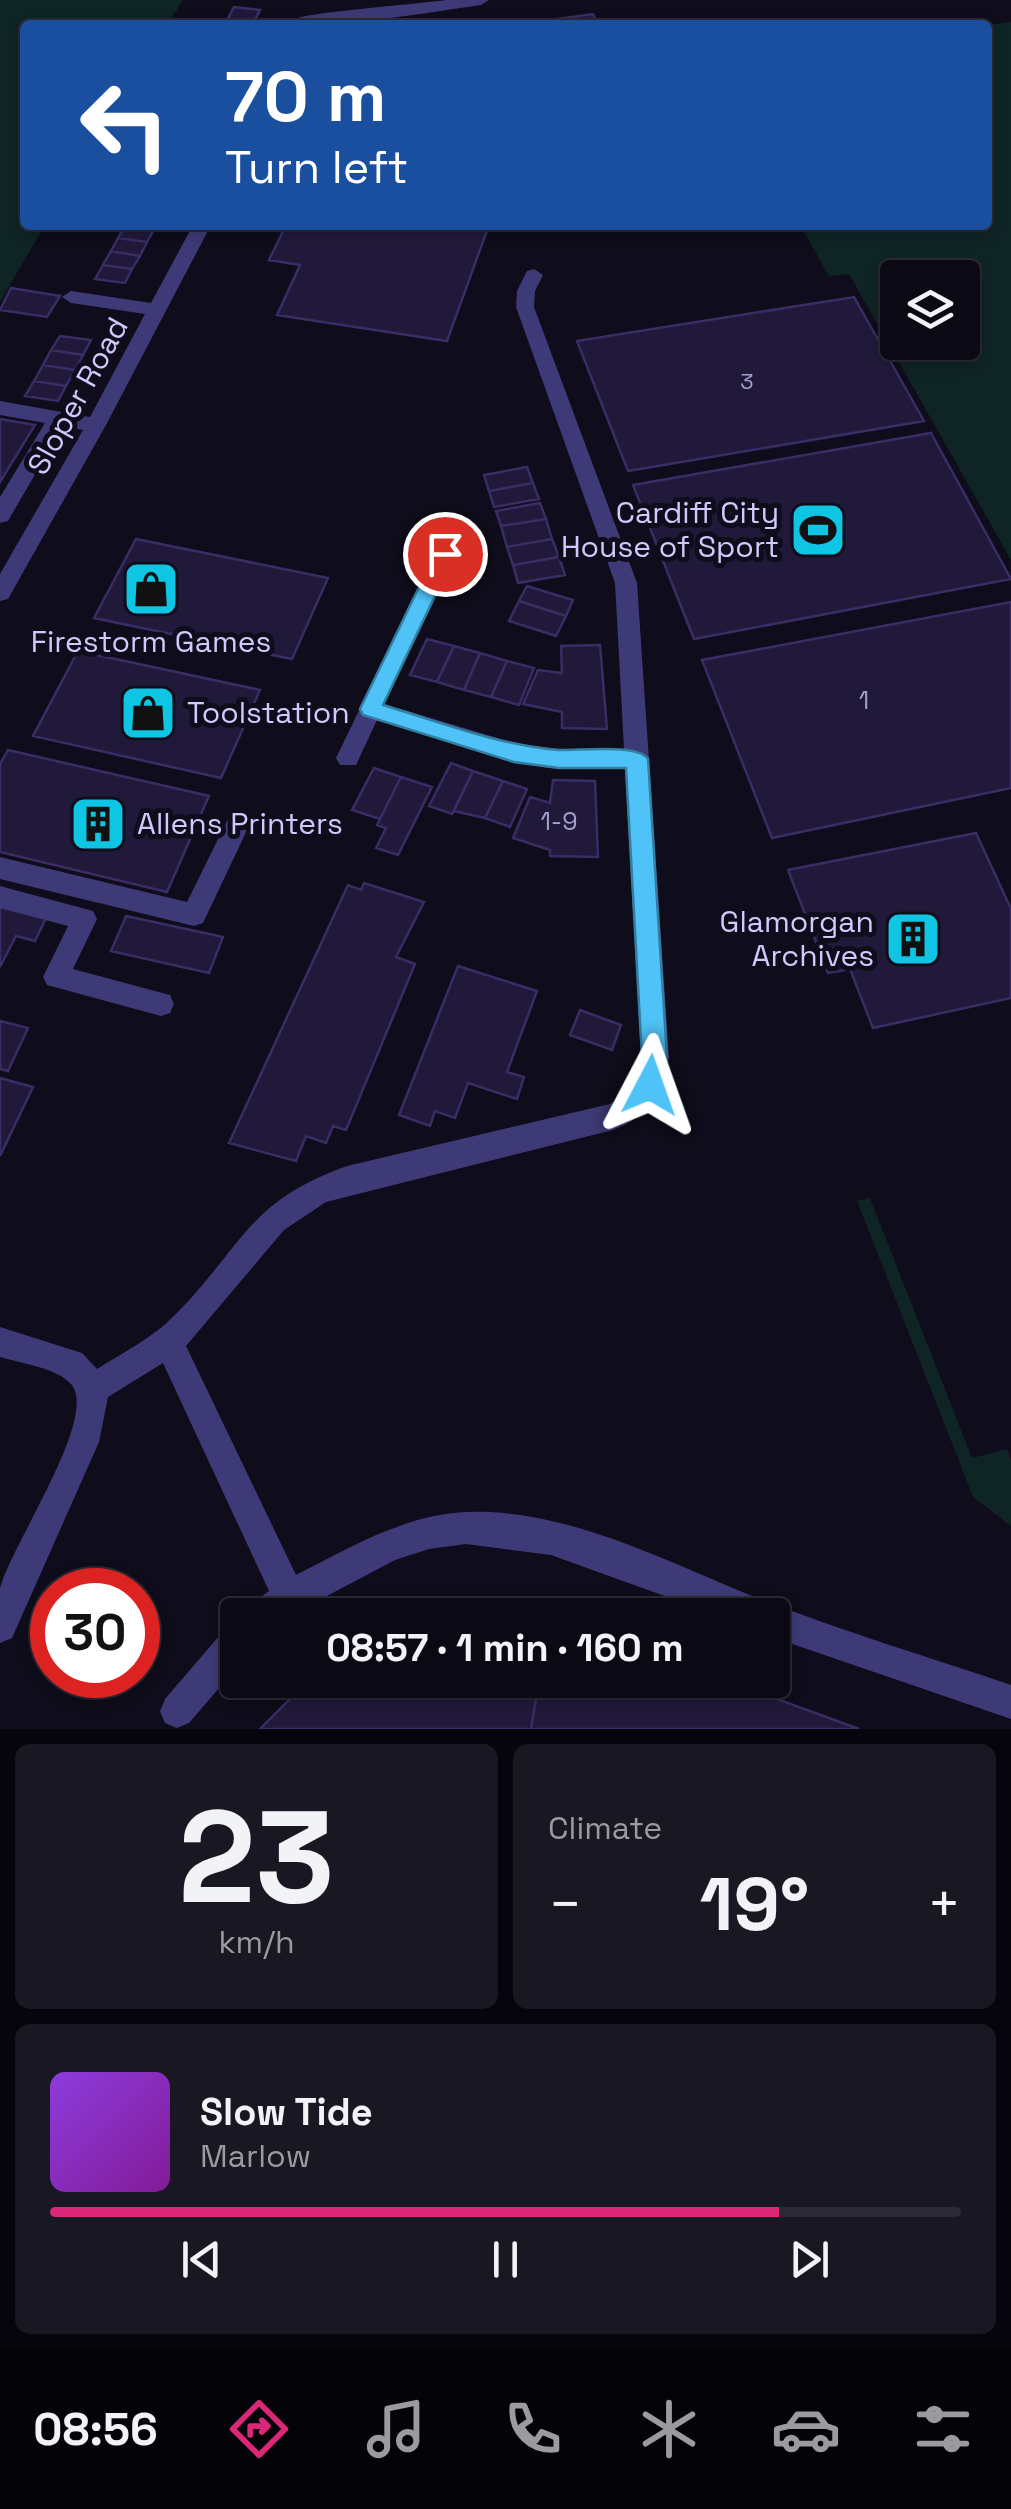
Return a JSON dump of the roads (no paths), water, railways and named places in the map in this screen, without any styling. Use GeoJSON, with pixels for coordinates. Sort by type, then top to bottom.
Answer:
{"type":"FeatureCollection","features":[{"type":"Feature","properties":{"kind":"street"},"geometry":{"type":"LineString","coordinates":[[321,20],[482,0]]}},
{"type":"Feature","properties":{"kind":"street"},"geometry":{"type":"LineString","coordinates":[[434,6],[441,20]]}},
{"type":"Feature","properties":{"kind":"street","name":"Sloper Road"},"geometry":{"type":"LineString","coordinates":[[0,593],[8,562],[96,425],[200,230]]}},
{"type":"Feature","properties":{"kind":"street"},"geometry":{"type":"LineString","coordinates":[[92,1390],[168,1341],[199,1311],[262,1229],[305,1196],[336,1183],[613,1117],[644,1094],[654,1071],[626,583],[524,307],[534,275]]}},
{"type":"Feature","properties":{"kind":"street"},"geometry":{"type":"LineString","coordinates":[[70,296],[160,310]]}},
{"type":"Feature","properties":{"kind":"street"},"geometry":{"type":"LineString","coordinates":[[0,408],[96,425]]}},
{"type":"Feature","properties":{"kind":"street"},"geometry":{"type":"LineString","coordinates":[[0,515],[57,419]]}},
{"type":"Feature","properties":{"kind":"street"},"geometry":{"type":"LineString","coordinates":[[348,758],[445,554]]}},
{"type":"Feature","properties":{"kind":"street"},"geometry":{"type":"LineString","coordinates":[[370,709],[514,753],[559,759],[637,759]]}},
{"type":"Feature","properties":{"kind":"street"},"geometry":{"type":"LineString","coordinates":[[0,868],[194,915],[236,826]]}},
{"type":"Feature","properties":{"kind":"street"},"geometry":{"type":"LineString","coordinates":[[0,898],[84,920],[56,977],[160,1004]]}},
{"type":"Feature","properties":{"kind":"street"},"geometry":{"type":"LineString","coordinates":[[168,1341],[274,1598]]}},
{"type":"Feature","properties":{"kind":"street"},"geometry":{"type":"LineString","coordinates":[[0,1342],[71,1364],[85,1376],[94,1400],[91,1422],[0,1626]]}},
{"type":"Feature","properties":{"kind":"street"},"geometry":{"type":"LineString","coordinates":[[291,1598],[377,1550],[431,1532],[473,1526],[535,1534],[712,1598]]}},
{"type":"Feature","properties":{"kind":"street"},"geometry":{"type":"LineString","coordinates":[[790,1626],[1011,1702]]}},
{"type":"Feature","properties":{"kind":"street"},"geometry":{"type":"LineString","coordinates":[[177,1711],[220,1661]]}},
{"type":"Feature","properties":{"kind":"place","name":"Cardiff City House of Sport"},"geometry":{"type":"Point","coordinates":[818,530]}},
{"type":"Feature","properties":{"kind":"place","name":"Firestorm Games"},"geometry":{"type":"Point","coordinates":[151,589]}},
{"type":"Feature","properties":{"kind":"place","name":"Toolstation"},"geometry":{"type":"Point","coordinates":[148,713]}},
{"type":"Feature","properties":{"kind":"place","name":"Allens Printers"},"geometry":{"type":"Point","coordinates":[98,824]}},
{"type":"Feature","properties":{"kind":"place","name":"Glamorgan Archives"},"geometry":{"type":"Point","coordinates":[913,939]}}]}
